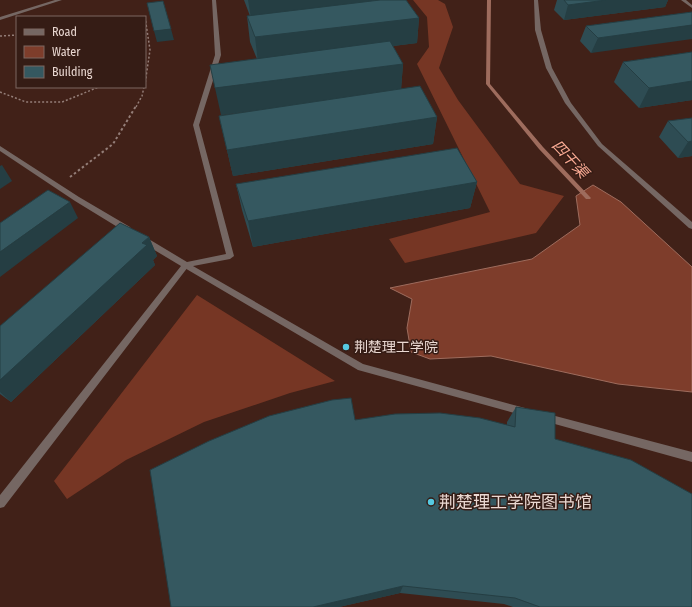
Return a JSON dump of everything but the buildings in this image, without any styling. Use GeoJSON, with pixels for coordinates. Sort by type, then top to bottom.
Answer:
{"type":"FeatureCollection","features":[{"type":"Feature","properties":{"kind":"street"},"geometry":{"type":"LineString","coordinates":[[0,19],[60,0]]}},
{"type":"Feature","properties":{"kind":"street"},"geometry":{"type":"LineString","coordinates":[[0,503],[186,265],[230,256],[196,125],[218,55],[214,0]]}},
{"type":"Feature","properties":{"kind":"street"},"geometry":{"type":"LineString","coordinates":[[536,0],[538,30],[549,68],[568,103],[600,145],[692,226]]}},
{"type":"Feature","properties":{"kind":"street"},"geometry":{"type":"LineString","coordinates":[[684,0],[692,6]]}},
{"type":"Feature","properties":{"kind":"street"},"geometry":{"type":"LineString","coordinates":[[0,148],[57,186],[131,232]]}},
{"type":"Feature","properties":{"kind":"street"},"geometry":{"type":"LineString","coordinates":[[138,236],[361,367],[692,457]]}},
{"type":"Feature","properties":{"kind":"path"},"geometry":{"type":"LineString","coordinates":[[146,20],[150,38],[151,58],[146,80]]}},
{"type":"Feature","properties":{"kind":"path"},"geometry":{"type":"LineString","coordinates":[[0,36],[16,35]]}},
{"type":"Feature","properties":{"kind":"path"},"geometry":{"type":"LineString","coordinates":[[146,37],[150,38]]}},
{"type":"Feature","properties":{"kind":"path"},"geometry":{"type":"LineString","coordinates":[[0,92],[26,102],[62,102],[97,88]]}},
{"type":"Feature","properties":{"kind":"path"},"geometry":{"type":"LineString","coordinates":[[57,186],[113,144],[142,96],[144,88]]}},
{"type":"Feature","properties":{"kind":"shaded area","name":"荆楚理工学院"},"geometry":{"type":"Polygon","coordinates":[[[0,0],[692,0],[692,607],[0,607],[0,0]]]}},
{"type":"Feature","properties":{"kind":"shaded area"},"geometry":{"type":"Polygon","coordinates":[[[413,0],[438,0],[445,4],[453,27],[439,68],[458,100],[520,184],[564,196],[536,233],[405,263],[389,239],[490,212],[417,64],[429,47],[427,17],[413,0]]]}},
{"type":"Feature","properties":{"kind":"shaded area"},"geometry":{"type":"Polygon","coordinates":[[[197,295],[335,381],[290,393],[204,422],[126,460],[67,499],[54,481],[197,295]]]}},
{"type":"Feature","properties":{"kind":"water"},"geometry":{"type":"Polygon","coordinates":[[[593,185],[621,202],[692,267],[692,392],[618,384],[491,356],[430,359],[411,352],[407,328],[412,299],[390,288],[532,259],[580,225],[576,196],[593,185]]]}},
{"type":"Feature","properties":{"kind":"waterway","name":"四干渠"},"geometry":{"type":"LineString","coordinates":[[489,0],[488,84],[541,148],[588,198]]}},
{"type":"Feature","properties":{"kind":"place","name":"荆楚理工学院"},"geometry":{"type":"Point","coordinates":[346,347]}},
{"type":"Feature","properties":{"kind":"place","name":"荆楚理工学院图书馆"},"geometry":{"type":"Point","coordinates":[431,502]}}]}
